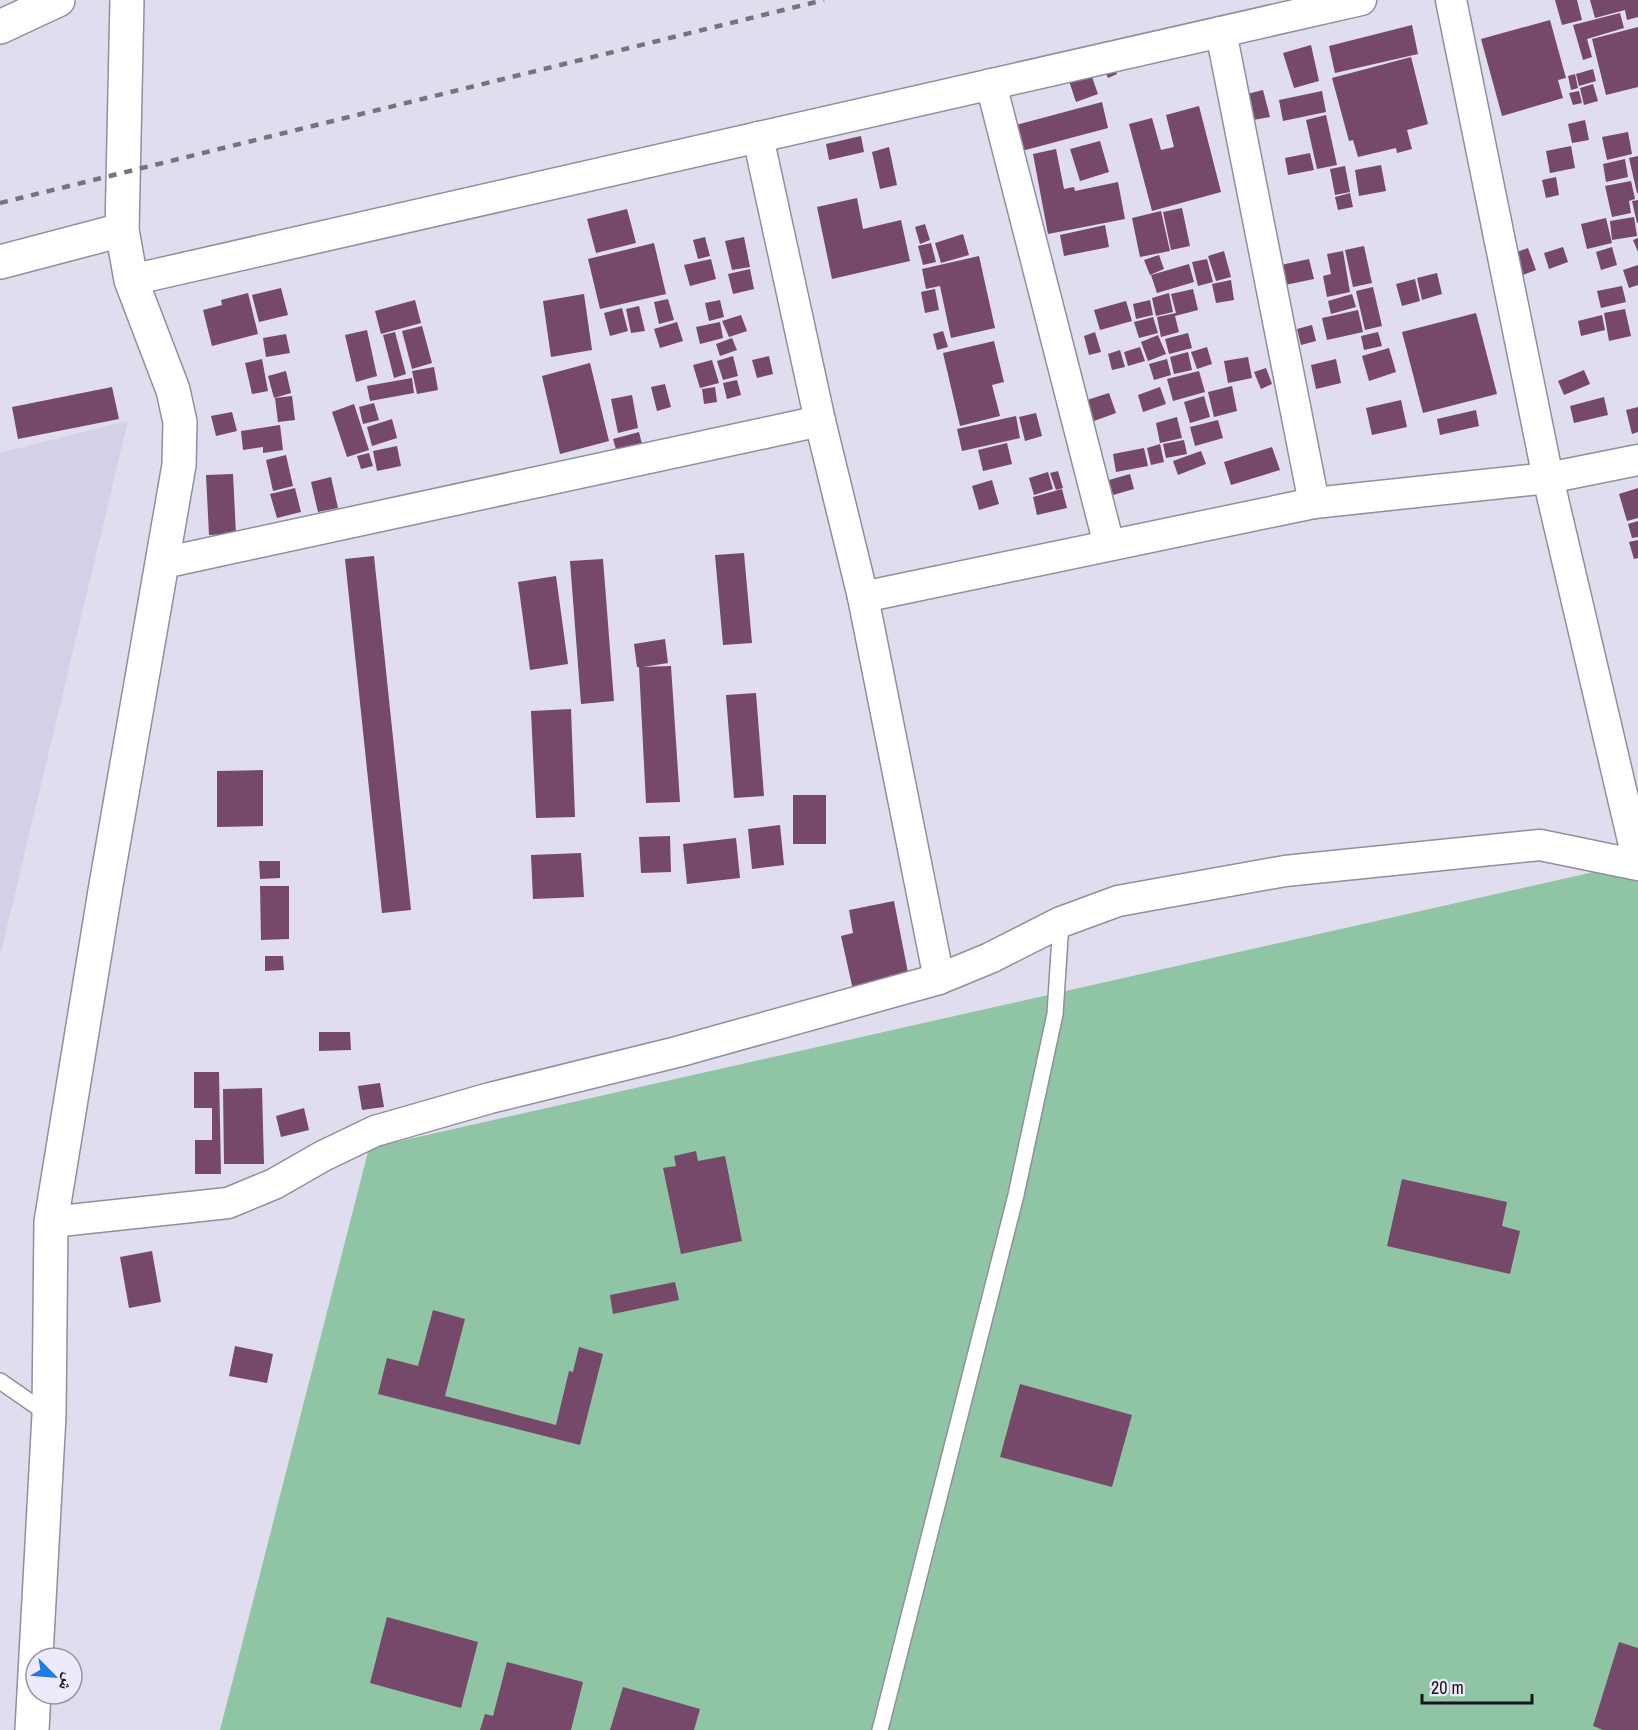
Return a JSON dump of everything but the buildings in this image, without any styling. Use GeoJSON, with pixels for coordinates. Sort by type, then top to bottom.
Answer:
{"type":"FeatureCollection","features":[{"type":"Feature","properties":{"kind":"street"},"geometry":{"type":"LineString","coordinates":[[0,27],[58,0]]}},
{"type":"Feature","properties":{"kind":"street"},"geometry":{"type":"LineString","coordinates":[[32,1730],[49,1415],[51,1222],[108,873],[179,465],[180,422],[173,390],[131,280],[122,230],[128,0]]}},
{"type":"Feature","properties":{"kind":"street"},"geometry":{"type":"LineString","coordinates":[[131,280],[1361,0]]}},
{"type":"Feature","properties":{"kind":"street"},"geometry":{"type":"LineString","coordinates":[[51,1222],[228,1203],[274,1184],[323,1156],[375,1131],[490,1098],[677,1052],[939,979],[990,958],[1061,922],[1118,901],[1285,871],[1540,845],[1638,863],[1548,478],[1451,0]]}},
{"type":"Feature","properties":{"kind":"street"},"geometry":{"type":"LineString","coordinates":[[1221,32],[1314,503]]}},
{"type":"Feature","properties":{"kind":"street"},"geometry":{"type":"LineString","coordinates":[[991,84],[1109,545]]}},
{"type":"Feature","properties":{"kind":"street"},"geometry":{"type":"LineString","coordinates":[[758,137],[820,422],[863,597],[939,979]]}},
{"type":"Feature","properties":{"kind":"street"},"geometry":{"type":"LineString","coordinates":[[0,262],[122,230]]}},
{"type":"Feature","properties":{"kind":"street"},"geometry":{"type":"LineString","coordinates":[[163,563],[820,422]]}},
{"type":"Feature","properties":{"kind":"street"},"geometry":{"type":"LineString","coordinates":[[863,597],[1314,503],[1548,478],[1638,460]]}},
{"type":"Feature","properties":{"kind":"lane"},"geometry":{"type":"LineString","coordinates":[[880,1730],[1023,1162],[1055,1014],[1061,922]]}},
{"type":"Feature","properties":{"kind":"lane"},"geometry":{"type":"LineString","coordinates":[[0,1381],[49,1415]]}},
{"type":"Feature","properties":{"kind":"shaded area"},"geometry":{"type":"Polygon","coordinates":[[[128,421],[0,956],[0,453],[128,421]]]}},
{"type":"Feature","properties":{"kind":"green space"},"geometry":{"type":"Polygon","coordinates":[[[1638,862],[1638,1730],[220,1730],[369,1148],[1638,862]]]}},
{"type":"Feature","properties":{"kind":"railway"},"geometry":{"type":"LineString","coordinates":[[0,203],[824,0]]}}]}
